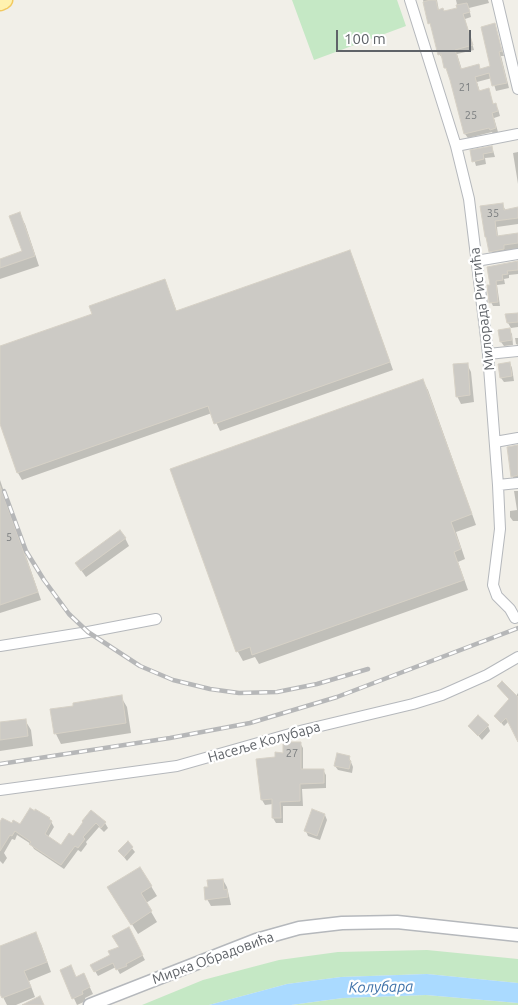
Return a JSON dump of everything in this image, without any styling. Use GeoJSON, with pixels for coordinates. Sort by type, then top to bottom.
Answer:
{"type":"FeatureCollection","features":[{"type":"Feature","properties":{"kind":"main road"},"geometry":{"type":"LineString","coordinates":[[0,2],[4,0]]}},
{"type":"Feature","properties":{"kind":"street","name":"Милорада Ристића"},"geometry":{"type":"LineString","coordinates":[[410,0],[456,146],[469,199],[488,354],[498,485],[500,529],[493,585],[497,596],[515,618]]}},
{"type":"Feature","properties":{"kind":"street"},"geometry":{"type":"LineString","coordinates":[[496,0],[518,89]]}},
{"type":"Feature","properties":{"kind":"street"},"geometry":{"type":"LineString","coordinates":[[456,146],[518,134]]}},
{"type":"Feature","properties":{"kind":"street"},"geometry":{"type":"LineString","coordinates":[[476,261],[518,254]]}},
{"type":"Feature","properties":{"kind":"street"},"geometry":{"type":"LineString","coordinates":[[488,354],[518,351]]}},
{"type":"Feature","properties":{"kind":"street"},"geometry":{"type":"LineString","coordinates":[[495,442],[518,438]]}},
{"type":"Feature","properties":{"kind":"street"},"geometry":{"type":"LineString","coordinates":[[498,485],[518,483]]}},
{"type":"Feature","properties":{"kind":"street"},"geometry":{"type":"LineString","coordinates":[[507,606],[518,603]]}},
{"type":"Feature","properties":{"kind":"street"},"geometry":{"type":"LineString","coordinates":[[0,646],[156,619]]}},
{"type":"Feature","properties":{"kind":"street","name":"Насеље Колубара"},"geometry":{"type":"LineString","coordinates":[[0,790],[177,766],[304,730],[413,704],[442,695],[487,675],[518,657]]}},
{"type":"Feature","properties":{"kind":"street","name":"Мирка Обрадовића"},"geometry":{"type":"LineString","coordinates":[[90,1005],[256,940],[298,928],[342,923],[397,922],[518,935]]}},
{"type":"Feature","properties":{"kind":"green space"},"geometry":{"type":"Polygon","coordinates":[[[292,0],[397,0],[406,26],[314,60],[292,0]]]}},
{"type":"Feature","properties":{"kind":"green space"},"geometry":{"type":"Polygon","coordinates":[[[427,950],[518,959],[518,983],[427,974],[341,977],[287,984],[209,1005],[142,1005],[203,980],[279,960],[338,952],[427,950]]]}},
{"type":"Feature","properties":{"kind":"green space"},"geometry":{"type":"Polygon","coordinates":[[[426,995],[518,1003],[518,1005],[291,1005],[343,998],[426,995]]]}},
{"type":"Feature","properties":{"kind":"water","name":"Колубара"},"geometry":{"type":"Polygon","coordinates":[[[427,974],[518,983],[518,1003],[426,995],[343,998],[291,1005],[209,1005],[287,984],[341,977],[427,974]]]}},
{"type":"Feature","properties":{"kind":"building"},"geometry":{"type":"Polygon","coordinates":[[[436,0],[438,10],[443,8],[444,11],[457,8],[456,5],[467,3],[470,12],[463,14],[473,45],[455,50],[461,69],[479,64],[480,69],[490,66],[481,27],[495,23],[502,51],[499,52],[507,83],[492,86],[489,73],[475,77],[479,91],[489,88],[493,104],[496,103],[498,111],[492,113],[496,128],[464,134],[450,80],[446,68],[444,68],[441,54],[438,55],[430,23],[428,24],[423,2],[436,0]]]}},
{"type":"Feature","properties":{"kind":"building"},"geometry":{"type":"Polygon","coordinates":[[[492,146],[493,152],[483,154],[484,159],[472,162],[470,150],[492,146]]]}},
{"type":"Feature","properties":{"kind":"building"},"geometry":{"type":"Polygon","coordinates":[[[503,203],[504,210],[518,207],[518,218],[495,221],[497,236],[518,233],[518,243],[504,245],[504,249],[489,252],[480,206],[503,203]]]}},
{"type":"Feature","properties":{"kind":"building"},"geometry":{"type":"Polygon","coordinates":[[[20,212],[35,256],[0,268],[0,259],[22,251],[9,216],[20,212]]]}},
{"type":"Feature","properties":{"kind":"building"},"geometry":{"type":"Polygon","coordinates":[[[350,250],[390,362],[214,424],[208,406],[17,473],[0,424],[0,346],[92,314],[89,306],[165,279],[176,311],[350,250]]]}},
{"type":"Feature","properties":{"kind":"building"},"geometry":{"type":"Polygon","coordinates":[[[518,261],[518,270],[507,271],[508,274],[502,275],[503,280],[496,281],[498,302],[489,303],[487,285],[490,285],[487,267],[518,261]]]}},
{"type":"Feature","properties":{"kind":"building"},"geometry":{"type":"Polygon","coordinates":[[[518,313],[518,322],[507,323],[505,314],[518,313]]]}},
{"type":"Feature","properties":{"kind":"building"},"geometry":{"type":"Polygon","coordinates":[[[510,328],[512,340],[500,342],[498,330],[510,328]]]}},
{"type":"Feature","properties":{"kind":"building"},"geometry":{"type":"Polygon","coordinates":[[[510,362],[512,376],[500,378],[498,364],[510,362]]]}},
{"type":"Feature","properties":{"kind":"building"},"geometry":{"type":"Polygon","coordinates":[[[468,363],[470,395],[456,397],[453,364],[468,363]]]}},
{"type":"Feature","properties":{"kind":"building"},"geometry":{"type":"Polygon","coordinates":[[[423,379],[472,514],[451,522],[461,549],[454,552],[464,580],[252,655],[250,647],[236,652],[170,469],[423,379]]]}},
{"type":"Feature","properties":{"kind":"building"},"geometry":{"type":"Polygon","coordinates":[[[518,445],[518,475],[511,477],[507,447],[518,445]]]}},
{"type":"Feature","properties":{"kind":"building"},"geometry":{"type":"Polygon","coordinates":[[[0,486],[38,592],[0,605],[0,486]]]}},
{"type":"Feature","properties":{"kind":"building"},"geometry":{"type":"Polygon","coordinates":[[[120,530],[126,538],[81,571],[75,563],[120,530]]]}},
{"type":"Feature","properties":{"kind":"building"},"geometry":{"type":"Polygon","coordinates":[[[502,681],[518,697],[518,742],[506,718],[501,723],[494,716],[509,699],[497,686],[502,681]]]}},
{"type":"Feature","properties":{"kind":"building"},"geometry":{"type":"Polygon","coordinates":[[[122,695],[126,723],[54,734],[50,709],[122,695]]]}},
{"type":"Feature","properties":{"kind":"building"},"geometry":{"type":"Polygon","coordinates":[[[478,715],[489,725],[478,736],[468,726],[478,715]]]}},
{"type":"Feature","properties":{"kind":"building"},"geometry":{"type":"Polygon","coordinates":[[[26,719],[28,736],[0,740],[0,722],[26,719]]]}},
{"type":"Feature","properties":{"kind":"building"},"geometry":{"type":"Polygon","coordinates":[[[301,742],[301,769],[324,769],[324,783],[300,784],[300,801],[280,802],[281,818],[272,818],[272,799],[261,800],[256,759],[275,757],[275,752],[283,753],[283,743],[301,742]]]}},
{"type":"Feature","properties":{"kind":"building"},"geometry":{"type":"Polygon","coordinates":[[[337,753],[350,756],[349,769],[334,766],[337,753]]]}},
{"type":"Feature","properties":{"kind":"building"},"geometry":{"type":"Polygon","coordinates":[[[30,808],[50,818],[52,821],[45,834],[61,845],[69,833],[73,836],[91,810],[106,822],[101,828],[96,823],[83,837],[85,839],[78,848],[75,846],[61,865],[29,844],[31,842],[15,831],[12,836],[10,835],[0,851],[0,822],[2,818],[12,823],[13,820],[20,824],[30,808]]]}},
{"type":"Feature","properties":{"kind":"building"},"geometry":{"type":"Polygon","coordinates":[[[312,809],[325,814],[317,836],[304,831],[312,809]]]}},
{"type":"Feature","properties":{"kind":"building"},"geometry":{"type":"Polygon","coordinates":[[[128,841],[133,847],[124,857],[118,851],[128,841]]]}},
{"type":"Feature","properties":{"kind":"building"},"geometry":{"type":"Polygon","coordinates":[[[140,867],[152,886],[141,893],[152,911],[131,925],[107,887],[140,867]]]}},
{"type":"Feature","properties":{"kind":"building"},"geometry":{"type":"Polygon","coordinates":[[[223,879],[224,890],[227,889],[228,897],[205,900],[204,887],[208,887],[207,880],[223,879]]]}},
{"type":"Feature","properties":{"kind":"building"},"geometry":{"type":"Polygon","coordinates":[[[129,927],[143,955],[126,964],[127,966],[116,970],[113,963],[94,972],[90,965],[110,955],[108,951],[119,947],[112,936],[129,927]]]}},
{"type":"Feature","properties":{"kind":"building"},"geometry":{"type":"Polygon","coordinates":[[[36,932],[47,962],[24,971],[31,987],[2,998],[0,994],[0,946],[36,932]]]}},
{"type":"Feature","properties":{"kind":"building"},"geometry":{"type":"Polygon","coordinates":[[[71,965],[76,977],[84,973],[90,987],[82,991],[83,994],[72,999],[60,970],[71,965]]]}},
{"type":"Feature","properties":{"kind":"building"},"geometry":{"type":"Polygon","coordinates":[[[40,996],[44,1005],[22,1005],[40,996]]]}},
{"type":"Feature","properties":{"kind":"railway"},"geometry":{"type":"LineString","coordinates":[[4,491],[26,551],[69,614],[88,632],[140,666],[173,680],[210,689],[239,693],[277,692],[317,684],[368,669]]}},
{"type":"Feature","properties":{"kind":"railway"},"geometry":{"type":"LineString","coordinates":[[0,764],[170,738],[250,723],[337,697],[518,628]]}}]}
